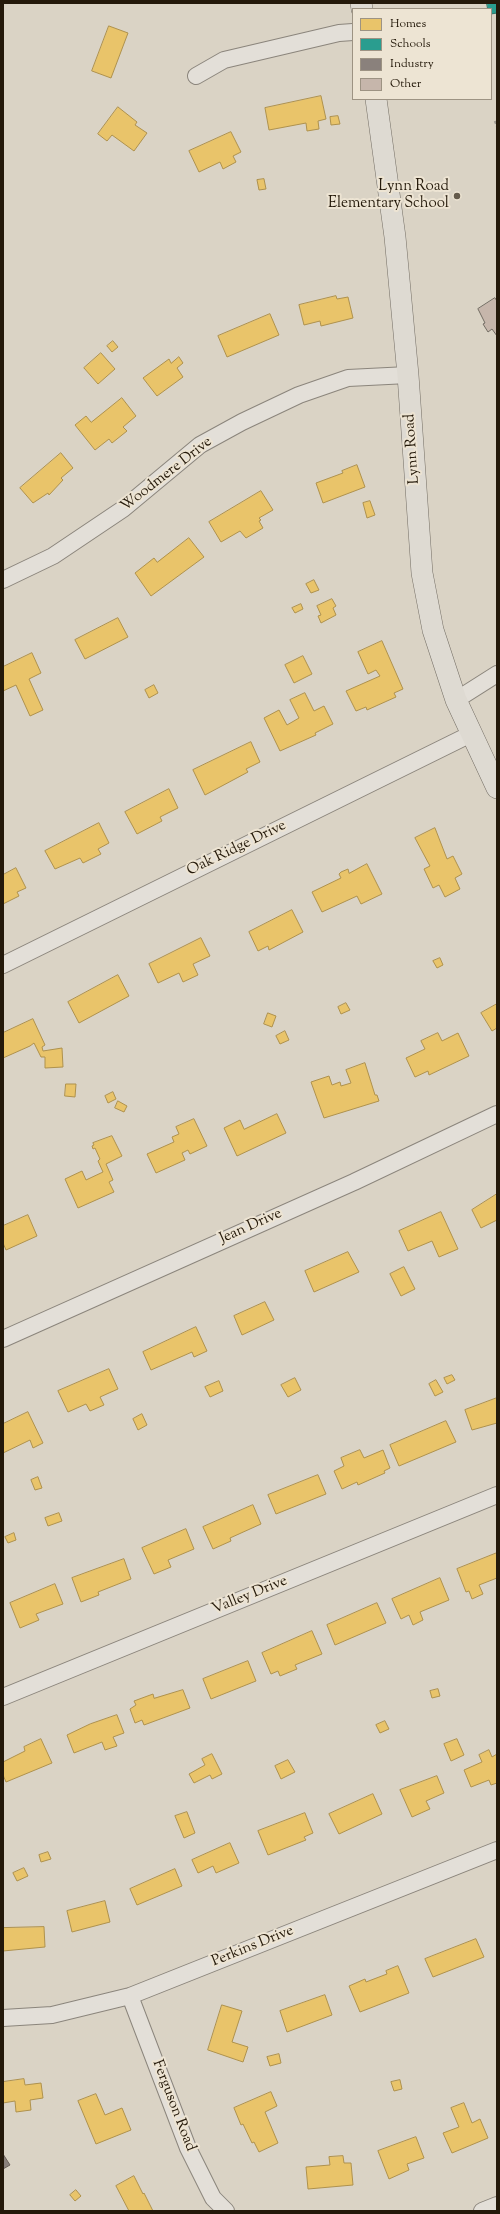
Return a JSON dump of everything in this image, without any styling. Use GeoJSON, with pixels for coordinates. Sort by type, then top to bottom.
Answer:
{"type":"FeatureCollection","features":[{"type":"Feature","properties":{"kind":"main road","name":"Lynn Road"},"geometry":{"type":"LineString","coordinates":[[376,100],[395,237],[408,375],[422,572],[433,630],[456,700],[497,788]]}},
{"type":"Feature","properties":{"kind":"street"},"geometry":{"type":"LineString","coordinates":[[196,76],[224,60],[332,35],[352,32]]}},
{"type":"Feature","properties":{"kind":"street","name":"Woodmere Drive"},"geometry":{"type":"LineString","coordinates":[[3,580],[53,556],[123,509],[200,445],[242,422],[300,395],[348,378],[408,375]]}},
{"type":"Feature","properties":{"kind":"street"},"geometry":{"type":"LineString","coordinates":[[456,700],[497,674]]}},
{"type":"Feature","properties":{"kind":"street","name":"Oak Ridge Drive"},"geometry":{"type":"LineString","coordinates":[[3,965],[471,734]]}},
{"type":"Feature","properties":{"kind":"street","name":"Jean Drive"},"geometry":{"type":"LineString","coordinates":[[3,1339],[354,1182],[497,1114]]}},
{"type":"Feature","properties":{"kind":"street","name":"Valley Drive"},"geometry":{"type":"LineString","coordinates":[[3,1697],[497,1495]]}},
{"type":"Feature","properties":{"kind":"street","name":"Perkins Drive"},"geometry":{"type":"LineString","coordinates":[[3,2018],[52,2015],[130,1996],[497,1850]]}},
{"type":"Feature","properties":{"kind":"street","name":"Ferguson Road"},"geometry":{"type":"LineString","coordinates":[[130,1996],[188,2148],[213,2198],[226,2211]]}},
{"type":"Feature","properties":{"kind":"street"},"geometry":{"type":"LineString","coordinates":[[482,2211],[497,2205]]}},
{"type":"Feature","properties":{"kind":"path"},"geometry":{"type":"LineString","coordinates":[[495,121],[497,126]]}},
{"type":"Feature","properties":{"kind":"building: Homes"},"geometry":{"type":"Polygon","coordinates":[[[109,26],[128,33],[111,78],[92,71],[109,26]]]}},
{"type":"Feature","properties":{"kind":"building: Homes"},"geometry":{"type":"Polygon","coordinates":[[[321,96],[326,119],[318,121],[319,129],[307,131],[306,123],[269,130],[265,108],[321,96]]]}},
{"type":"Feature","properties":{"kind":"building: Homes"},"geometry":{"type":"Polygon","coordinates":[[[118,107],[137,122],[135,125],[147,133],[134,151],[112,135],[107,141],[98,134],[118,107]]]}},
{"type":"Feature","properties":{"kind":"building: Homes"},"geometry":{"type":"Polygon","coordinates":[[[338,116],[340,124],[331,125],[330,117],[338,116]]]}},
{"type":"Feature","properties":{"kind":"building: Homes"},"geometry":{"type":"Polygon","coordinates":[[[231,132],[241,152],[233,156],[236,162],[223,169],[220,162],[199,172],[189,151],[231,132]]]}},
{"type":"Feature","properties":{"kind":"building: Homes"},"geometry":{"type":"Polygon","coordinates":[[[264,179],[266,189],[259,190],[257,180],[264,179]]]}},
{"type":"Feature","properties":{"kind":"building: Homes"},"geometry":{"type":"Polygon","coordinates":[[[336,296],[337,299],[348,297],[353,318],[321,326],[320,321],[304,325],[299,305],[336,296]]]}},
{"type":"Feature","properties":{"kind":"building: Homes"},"geometry":{"type":"Polygon","coordinates":[[[270,314],[279,335],[227,357],[218,336],[270,314]]]}},
{"type":"Feature","properties":{"kind":"building: Homes"},"geometry":{"type":"Polygon","coordinates":[[[113,341],[118,347],[112,352],[107,346],[113,341]]]}},
{"type":"Feature","properties":{"kind":"building: Homes"},"geometry":{"type":"Polygon","coordinates":[[[101,353],[115,369],[98,384],[84,368],[101,353]]]}},
{"type":"Feature","properties":{"kind":"building: Homes"},"geometry":{"type":"Polygon","coordinates":[[[179,357],[183,363],[177,368],[183,377],[157,396],[143,378],[169,359],[171,363],[179,357]]]}},
{"type":"Feature","properties":{"kind":"building: Homes"},"geometry":{"type":"Polygon","coordinates":[[[122,398],[136,416],[123,427],[127,431],[112,443],[109,439],[95,450],[75,425],[86,416],[91,422],[122,398]]]}},
{"type":"Feature","properties":{"kind":"building: Homes"},"geometry":{"type":"Polygon","coordinates":[[[61,453],[73,468],[61,478],[63,480],[49,495],[48,493],[33,503],[20,488],[61,453]]]}},
{"type":"Feature","properties":{"kind":"building: Homes"},"geometry":{"type":"Polygon","coordinates":[[[357,465],[365,487],[323,503],[316,483],[343,473],[342,471],[357,465]]]}},
{"type":"Feature","properties":{"kind":"building: Homes"},"geometry":{"type":"Polygon","coordinates":[[[261,491],[273,510],[259,518],[263,528],[246,538],[240,531],[221,542],[209,522],[261,491]]]}},
{"type":"Feature","properties":{"kind":"building: Homes"},"geometry":{"type":"Polygon","coordinates":[[[370,501],[375,515],[367,518],[363,503],[370,501]]]}},
{"type":"Feature","properties":{"kind":"building: Homes"},"geometry":{"type":"Polygon","coordinates":[[[189,538],[204,557],[151,596],[135,573],[154,558],[157,562],[189,538]]]}},
{"type":"Feature","properties":{"kind":"building: Homes"},"geometry":{"type":"Polygon","coordinates":[[[314,580],[319,590],[311,593],[306,584],[314,580]]]}},
{"type":"Feature","properties":{"kind":"building: Homes"},"geometry":{"type":"Polygon","coordinates":[[[332,599],[336,606],[333,608],[336,615],[321,623],[318,616],[321,615],[317,606],[332,599]]]}},
{"type":"Feature","properties":{"kind":"building: Homes"},"geometry":{"type":"Polygon","coordinates":[[[301,604],[303,609],[295,613],[292,608],[301,604]]]}},
{"type":"Feature","properties":{"kind":"building: Homes"},"geometry":{"type":"Polygon","coordinates":[[[118,618],[128,637],[85,659],[75,640],[118,618]]]}},
{"type":"Feature","properties":{"kind":"building: Homes"},"geometry":{"type":"Polygon","coordinates":[[[382,641],[403,689],[394,693],[396,697],[367,710],[366,707],[356,711],[346,691],[380,676],[376,670],[368,674],[358,652],[382,641]]]}},
{"type":"Feature","properties":{"kind":"building: Homes"},"geometry":{"type":"Polygon","coordinates":[[[32,653],[41,673],[29,679],[43,710],[30,716],[16,685],[3,691],[3,667],[32,653]]]}},
{"type":"Feature","properties":{"kind":"building: Homes"},"geometry":{"type":"Polygon","coordinates":[[[303,656],[312,674],[294,683],[285,665],[303,656]]]}},
{"type":"Feature","properties":{"kind":"building: Homes"},"geometry":{"type":"Polygon","coordinates":[[[154,685],[158,693],[149,698],[145,690],[154,685]]]}},
{"type":"Feature","properties":{"kind":"building: Homes"},"geometry":{"type":"Polygon","coordinates":[[[305,693],[314,711],[324,706],[333,724],[315,733],[316,735],[280,751],[264,718],[279,710],[287,725],[299,718],[290,700],[305,693]]]}},
{"type":"Feature","properties":{"kind":"building: Homes"},"geometry":{"type":"Polygon","coordinates":[[[251,742],[260,762],[246,769],[248,772],[205,795],[193,770],[251,742]]]}},
{"type":"Feature","properties":{"kind":"building: Homes"},"geometry":{"type":"Polygon","coordinates":[[[169,789],[178,808],[160,817],[162,821],[137,834],[125,812],[169,789]]]}},
{"type":"Feature","properties":{"kind":"building: Homes"},"geometry":{"type":"Polygon","coordinates":[[[99,823],[109,843],[98,849],[101,854],[83,863],[80,858],[55,869],[45,851],[99,823]]]}},
{"type":"Feature","properties":{"kind":"building: Homes"},"geometry":{"type":"Polygon","coordinates":[[[435,828],[447,859],[453,856],[462,874],[455,878],[460,889],[445,897],[439,885],[433,888],[424,869],[430,866],[415,838],[435,828]]]}},
{"type":"Feature","properties":{"kind":"building: Homes"},"geometry":{"type":"Polygon","coordinates":[[[367,864],[382,894],[361,904],[357,896],[322,912],[312,892],[341,878],[339,874],[341,872],[348,869],[349,873],[367,864]]]}},
{"type":"Feature","properties":{"kind":"building: Homes"},"geometry":{"type":"Polygon","coordinates":[[[16,868],[26,888],[17,892],[19,896],[3,904],[3,875],[16,868]]]}},
{"type":"Feature","properties":{"kind":"building: Homes"},"geometry":{"type":"Polygon","coordinates":[[[292,910],[303,932],[269,950],[268,946],[258,951],[249,932],[292,910]]]}},
{"type":"Feature","properties":{"kind":"building: Homes"},"geometry":{"type":"Polygon","coordinates":[[[201,938],[210,956],[193,964],[198,975],[183,982],[179,973],[158,983],[149,964],[201,938]]]}},
{"type":"Feature","properties":{"kind":"building: Homes"},"geometry":{"type":"Polygon","coordinates":[[[440,958],[443,965],[437,968],[433,961],[440,958]]]}},
{"type":"Feature","properties":{"kind":"building: Homes"},"geometry":{"type":"Polygon","coordinates":[[[118,975],[129,996],[79,1023],[68,1002],[118,975]]]}},
{"type":"Feature","properties":{"kind":"building: Homes"},"geometry":{"type":"Polygon","coordinates":[[[346,1003],[350,1010],[341,1014],[338,1007],[346,1003]]]}},
{"type":"Feature","properties":{"kind":"building: Homes"},"geometry":{"type":"Polygon","coordinates":[[[497,1004],[497,1028],[492,1031],[481,1013],[497,1004]]]}},
{"type":"Feature","properties":{"kind":"building: Homes"},"geometry":{"type":"Polygon","coordinates":[[[268,1013],[276,1016],[272,1027],[264,1024],[268,1013]]]}},
{"type":"Feature","properties":{"kind":"building: Homes"},"geometry":{"type":"Polygon","coordinates":[[[33,1019],[45,1045],[42,1047],[43,1051],[62,1048],[63,1067],[45,1068],[45,1057],[41,1057],[34,1043],[3,1058],[3,1033],[33,1019]]]}},
{"type":"Feature","properties":{"kind":"building: Homes"},"geometry":{"type":"Polygon","coordinates":[[[285,1031],[289,1040],[280,1044],[276,1036],[285,1031]]]}},
{"type":"Feature","properties":{"kind":"building: Homes"},"geometry":{"type":"Polygon","coordinates":[[[438,1033],[442,1041],[458,1033],[469,1056],[429,1075],[428,1071],[415,1077],[406,1058],[425,1049],[421,1041],[438,1033]]]}},
{"type":"Feature","properties":{"kind":"building: Homes"},"geometry":{"type":"Polygon","coordinates":[[[365,1063],[375,1095],[377,1095],[379,1101],[324,1118],[311,1082],[329,1076],[332,1085],[340,1082],[341,1086],[351,1083],[346,1070],[365,1063]]]}},
{"type":"Feature","properties":{"kind":"building: Homes"},"geometry":{"type":"Polygon","coordinates":[[[66,1084],[76,1084],[75,1097],[65,1096],[66,1084]]]}},
{"type":"Feature","properties":{"kind":"building: Homes"},"geometry":{"type":"Polygon","coordinates":[[[113,1092],[116,1099],[108,1103],[105,1096],[113,1092]]]}},
{"type":"Feature","properties":{"kind":"building: Homes"},"geometry":{"type":"Polygon","coordinates":[[[118,1101],[127,1106],[124,1112],[115,1108],[118,1101]]]}},
{"type":"Feature","properties":{"kind":"building: Homes"},"geometry":{"type":"Polygon","coordinates":[[[277,1114],[286,1133],[237,1156],[224,1128],[240,1120],[244,1129],[277,1114]]]}},
{"type":"Feature","properties":{"kind":"building: Homes"},"geometry":{"type":"Polygon","coordinates":[[[194,1119],[207,1146],[190,1154],[188,1150],[182,1153],[185,1160],[156,1173],[147,1154],[174,1142],[172,1137],[179,1134],[176,1127],[194,1119]]]}},
{"type":"Feature","properties":{"kind":"building: Homes"},"geometry":{"type":"Polygon","coordinates":[[[112,1136],[122,1156],[106,1164],[113,1180],[109,1182],[114,1192],[78,1208],[65,1179],[82,1171],[86,1180],[103,1172],[98,1161],[100,1159],[95,1148],[93,1149],[92,1146],[94,1145],[93,1143],[112,1136]]]}},
{"type":"Feature","properties":{"kind":"building: Homes"},"geometry":{"type":"Polygon","coordinates":[[[497,1194],[497,1220],[481,1228],[472,1210],[497,1194]]]}},
{"type":"Feature","properties":{"kind":"building: Homes"},"geometry":{"type":"Polygon","coordinates":[[[441,1212],[458,1249],[439,1257],[432,1241],[408,1251],[399,1231],[441,1212]]]}},
{"type":"Feature","properties":{"kind":"building: Homes"},"geometry":{"type":"Polygon","coordinates":[[[28,1215],[37,1236],[6,1250],[3,1243],[3,1226],[28,1215]]]}},
{"type":"Feature","properties":{"kind":"building: Homes"},"geometry":{"type":"Polygon","coordinates":[[[348,1252],[359,1272],[314,1292],[305,1271],[348,1252]]]}},
{"type":"Feature","properties":{"kind":"building: Homes"},"geometry":{"type":"Polygon","coordinates":[[[404,1267],[415,1289],[401,1296],[390,1274],[404,1267]]]}},
{"type":"Feature","properties":{"kind":"building: Homes"},"geometry":{"type":"Polygon","coordinates":[[[265,1302],[274,1320],[242,1335],[234,1316],[265,1302]]]}},
{"type":"Feature","properties":{"kind":"building: Homes"},"geometry":{"type":"Polygon","coordinates":[[[196,1327],[207,1351],[194,1357],[192,1352],[151,1370],[143,1352],[196,1327]]]}},
{"type":"Feature","properties":{"kind":"building: Homes"},"geometry":{"type":"Polygon","coordinates":[[[109,1369],[118,1389],[100,1397],[104,1405],[90,1411],[86,1404],[68,1412],[58,1391],[109,1369]]]}},
{"type":"Feature","properties":{"kind":"building: Homes"},"geometry":{"type":"Polygon","coordinates":[[[452,1375],[455,1380],[447,1384],[444,1378],[452,1375]]]}},
{"type":"Feature","properties":{"kind":"building: Homes"},"geometry":{"type":"Polygon","coordinates":[[[295,1378],[301,1390],[288,1397],[281,1385],[295,1378]]]}},
{"type":"Feature","properties":{"kind":"building: Homes"},"geometry":{"type":"Polygon","coordinates":[[[436,1380],[443,1392],[435,1396],[429,1384],[436,1380]]]}},
{"type":"Feature","properties":{"kind":"building: Homes"},"geometry":{"type":"Polygon","coordinates":[[[219,1381],[223,1391],[210,1397],[205,1387],[219,1381]]]}},
{"type":"Feature","properties":{"kind":"building: Homes"},"geometry":{"type":"Polygon","coordinates":[[[497,1398],[497,1423],[472,1430],[465,1410],[497,1398]]]}},
{"type":"Feature","properties":{"kind":"building: Homes"},"geometry":{"type":"Polygon","coordinates":[[[28,1412],[43,1443],[33,1448],[30,1440],[3,1453],[3,1424],[28,1412]]]}},
{"type":"Feature","properties":{"kind":"building: Homes"},"geometry":{"type":"Polygon","coordinates":[[[142,1414],[147,1425],[138,1430],[133,1419],[142,1414]]]}},
{"type":"Feature","properties":{"kind":"building: Homes"},"geometry":{"type":"Polygon","coordinates":[[[446,1421],[456,1442],[399,1466],[390,1445],[446,1421]]]}},
{"type":"Feature","properties":{"kind":"building: Homes"},"geometry":{"type":"Polygon","coordinates":[[[360,1450],[364,1458],[383,1450],[390,1468],[384,1471],[385,1473],[358,1485],[357,1482],[342,1489],[334,1471],[344,1466],[341,1458],[360,1450]]]}},
{"type":"Feature","properties":{"kind":"building: Homes"},"geometry":{"type":"Polygon","coordinates":[[[318,1475],[326,1494],[276,1514],[268,1495],[318,1475]]]}},
{"type":"Feature","properties":{"kind":"building: Homes"},"geometry":{"type":"Polygon","coordinates":[[[38,1477],[42,1488],[35,1490],[31,1480],[38,1477]]]}},
{"type":"Feature","properties":{"kind":"building: Homes"},"geometry":{"type":"Polygon","coordinates":[[[253,1505],[261,1524],[230,1538],[231,1541],[213,1549],[203,1527],[253,1505]]]}},
{"type":"Feature","properties":{"kind":"building: Homes"},"geometry":{"type":"Polygon","coordinates":[[[59,1513],[62,1521],[48,1526],[45,1518],[59,1513]]]}},
{"type":"Feature","properties":{"kind":"building: Homes"},"geometry":{"type":"Polygon","coordinates":[[[186,1529],[194,1549],[168,1560],[171,1567],[154,1574],[142,1548],[186,1529]]]}},
{"type":"Feature","properties":{"kind":"building: Homes"},"geometry":{"type":"Polygon","coordinates":[[[14,1533],[16,1540],[8,1543],[5,1537],[14,1533]]]}},
{"type":"Feature","properties":{"kind":"building: Homes"},"geometry":{"type":"Polygon","coordinates":[[[497,1553],[497,1578],[479,1585],[483,1594],[472,1599],[469,1591],[466,1592],[457,1569],[497,1553]]]}},
{"type":"Feature","properties":{"kind":"building: Homes"},"geometry":{"type":"Polygon","coordinates":[[[124,1559],[131,1579],[98,1592],[99,1595],[81,1602],[72,1578],[124,1559]]]}},
{"type":"Feature","properties":{"kind":"building: Homes"},"geometry":{"type":"Polygon","coordinates":[[[440,1578],[449,1600],[420,1612],[423,1620],[413,1625],[409,1615],[401,1619],[392,1599],[440,1578]]]}},
{"type":"Feature","properties":{"kind":"building: Homes"},"geometry":{"type":"Polygon","coordinates":[[[55,1584],[63,1604],[36,1614],[39,1620],[20,1628],[10,1603],[55,1584]]]}},
{"type":"Feature","properties":{"kind":"building: Homes"},"geometry":{"type":"Polygon","coordinates":[[[377,1603],[386,1623],[335,1645],[327,1625],[377,1603]]]}},
{"type":"Feature","properties":{"kind":"building: Homes"},"geometry":{"type":"Polygon","coordinates":[[[312,1631],[322,1654],[295,1665],[297,1669],[280,1676],[278,1671],[271,1674],[262,1653],[312,1631]]]}},
{"type":"Feature","properties":{"kind":"building: Homes"},"geometry":{"type":"Polygon","coordinates":[[[248,1661],[256,1681],[211,1699],[203,1679],[248,1661]]]}},
{"type":"Feature","properties":{"kind":"building: Homes"},"geometry":{"type":"Polygon","coordinates":[[[438,1689],[440,1696],[432,1698],[430,1691],[438,1689]]]}},
{"type":"Feature","properties":{"kind":"building: Homes"},"geometry":{"type":"Polygon","coordinates":[[[183,1690],[190,1708],[144,1725],[142,1720],[135,1723],[130,1709],[136,1705],[134,1701],[153,1694],[154,1698],[183,1690]]]}},
{"type":"Feature","properties":{"kind":"building: Homes"},"geometry":{"type":"Polygon","coordinates":[[[117,1715],[124,1733],[113,1737],[117,1746],[105,1750],[102,1742],[74,1753],[67,1735],[90,1724],[117,1715]]]}},
{"type":"Feature","properties":{"kind":"building: Homes"},"geometry":{"type":"Polygon","coordinates":[[[385,1721],[389,1729],[380,1733],[376,1725],[385,1721]]]}},
{"type":"Feature","properties":{"kind":"building: Homes"},"geometry":{"type":"Polygon","coordinates":[[[41,1739],[52,1763],[6,1782],[3,1775],[3,1762],[25,1751],[24,1747],[41,1739]]]}},
{"type":"Feature","properties":{"kind":"building: Homes"},"geometry":{"type":"Polygon","coordinates":[[[457,1739],[464,1755],[451,1761],[444,1744],[457,1739]]]}},
{"type":"Feature","properties":{"kind":"building: Homes"},"geometry":{"type":"Polygon","coordinates":[[[489,1750],[492,1757],[497,1754],[497,1783],[491,1785],[489,1780],[471,1787],[464,1770],[482,1762],[479,1755],[489,1750]]]}},
{"type":"Feature","properties":{"kind":"building: Homes"},"geometry":{"type":"Polygon","coordinates":[[[212,1754],[222,1774],[212,1779],[210,1775],[194,1783],[189,1774],[205,1765],[202,1759],[212,1754]]]}},
{"type":"Feature","properties":{"kind":"building: Homes"},"geometry":{"type":"Polygon","coordinates":[[[288,1760],[295,1772],[281,1779],[275,1766],[288,1760]]]}},
{"type":"Feature","properties":{"kind":"building: Homes"},"geometry":{"type":"Polygon","coordinates":[[[437,1776],[444,1793],[426,1801],[430,1809],[412,1817],[400,1790],[437,1776]]]}},
{"type":"Feature","properties":{"kind":"building: Homes"},"geometry":{"type":"Polygon","coordinates":[[[373,1794],[382,1814],[339,1834],[329,1814],[373,1794]]]}},
{"type":"Feature","properties":{"kind":"building: Homes"},"geometry":{"type":"Polygon","coordinates":[[[187,1812],[195,1833],[184,1838],[175,1816],[187,1812]]]}},
{"type":"Feature","properties":{"kind":"building: Homes"},"geometry":{"type":"Polygon","coordinates":[[[305,1813],[313,1833],[304,1837],[306,1840],[268,1855],[258,1831],[305,1813]]]}},
{"type":"Feature","properties":{"kind":"building: Homes"},"geometry":{"type":"Polygon","coordinates":[[[230,1843],[239,1863],[216,1873],[213,1866],[198,1873],[192,1860],[230,1843]]]}},
{"type":"Feature","properties":{"kind":"building: Homes"},"geometry":{"type":"Polygon","coordinates":[[[48,1852],[51,1859],[41,1862],[39,1855],[48,1852]]]}},
{"type":"Feature","properties":{"kind":"building: Homes"},"geometry":{"type":"Polygon","coordinates":[[[24,1868],[28,1876],[17,1881],[13,1873],[24,1868]]]}},
{"type":"Feature","properties":{"kind":"building: Homes"},"geometry":{"type":"Polygon","coordinates":[[[175,1869],[182,1886],[137,1905],[130,1889],[175,1869]]]}},
{"type":"Feature","properties":{"kind":"building: Homes"},"geometry":{"type":"Polygon","coordinates":[[[105,1901],[110,1922],[72,1932],[67,1911],[105,1901]]]}},
{"type":"Feature","properties":{"kind":"building: Homes"},"geometry":{"type":"Polygon","coordinates":[[[44,1927],[45,1947],[3,1951],[3,1928],[44,1927]]]}},
{"type":"Feature","properties":{"kind":"building: Homes"},"geometry":{"type":"Polygon","coordinates":[[[476,1939],[484,1957],[433,1977],[425,1959],[476,1939]]]}},
{"type":"Feature","properties":{"kind":"building: Homes"},"geometry":{"type":"Polygon","coordinates":[[[398,1966],[409,1993],[360,2012],[349,1986],[365,1979],[366,1982],[387,1974],[386,1971],[398,1966]]]}},
{"type":"Feature","properties":{"kind":"building: Homes"},"geometry":{"type":"Polygon","coordinates":[[[325,1995],[332,2015],[287,2032],[280,2011],[325,1995]]]}},
{"type":"Feature","properties":{"kind":"building: Homes"},"geometry":{"type":"Polygon","coordinates":[[[222,2005],[242,2011],[232,2042],[248,2047],[243,2062],[208,2050],[222,2005]]]}},
{"type":"Feature","properties":{"kind":"building: Homes"},"geometry":{"type":"Polygon","coordinates":[[[279,2054],[281,2063],[270,2066],[267,2057],[279,2054]]]}},
{"type":"Feature","properties":{"kind":"building: Homes"},"geometry":{"type":"Polygon","coordinates":[[[24,2079],[25,2085],[41,2083],[43,2098],[30,2100],[31,2110],[16,2112],[15,2101],[3,2103],[3,2082],[24,2079]]]}},
{"type":"Feature","properties":{"kind":"building: Homes"},"geometry":{"type":"Polygon","coordinates":[[[400,2080],[402,2089],[394,2091],[391,2082],[400,2080]]]}},
{"type":"Feature","properties":{"kind":"building: Homes"},"geometry":{"type":"Polygon","coordinates":[[[271,2092],[277,2106],[265,2112],[278,2143],[259,2152],[254,2142],[252,2143],[243,2124],[241,2125],[234,2108],[271,2092]]]}},
{"type":"Feature","properties":{"kind":"building: Homes"},"geometry":{"type":"Polygon","coordinates":[[[96,2094],[105,2115],[122,2108],[131,2130],[96,2144],[78,2101],[96,2094]]]}},
{"type":"Feature","properties":{"kind":"building: Homes"},"geometry":{"type":"Polygon","coordinates":[[[464,2103],[472,2123],[480,2119],[488,2138],[452,2153],[443,2133],[459,2127],[451,2108],[464,2103]]]}},
{"type":"Feature","properties":{"kind":"building: Homes"},"geometry":{"type":"Polygon","coordinates":[[[416,2137],[424,2158],[407,2164],[409,2170],[389,2179],[378,2151],[416,2137]]]}},
{"type":"Feature","properties":{"kind":"building: Homes"},"geometry":{"type":"Polygon","coordinates":[[[343,2156],[344,2163],[351,2163],[353,2185],[308,2189],[306,2167],[330,2165],[329,2157],[343,2156]]]}},
{"type":"Feature","properties":{"kind":"building: Homes"},"geometry":{"type":"Polygon","coordinates":[[[134,2176],[153,2211],[129,2211],[116,2186],[134,2176]]]}},
{"type":"Feature","properties":{"kind":"building: Homes"},"geometry":{"type":"Polygon","coordinates":[[[76,2190],[81,2196],[75,2201],[70,2195],[76,2190]]]}},
{"type":"Feature","properties":{"kind":"building: Schools"},"geometry":{"type":"Polygon","coordinates":[[[487,3],[497,3],[497,13],[492,14],[492,8],[488,8],[487,3]]]}},
{"type":"Feature","properties":{"kind":"building: Industry"},"geometry":{"type":"Polygon","coordinates":[[[3,2154],[10,2165],[3,2169],[3,2154]]]}},
{"type":"Feature","properties":{"kind":"building: Other"},"geometry":{"type":"Polygon","coordinates":[[[495,298],[497,301],[497,336],[492,329],[488,332],[483,324],[485,323],[478,309],[495,298]]]}},
{"type":"Feature","properties":{"kind":"place","name":"Lynn Road Elementary School"},"geometry":{"type":"Point","coordinates":[457,196]}}]}
